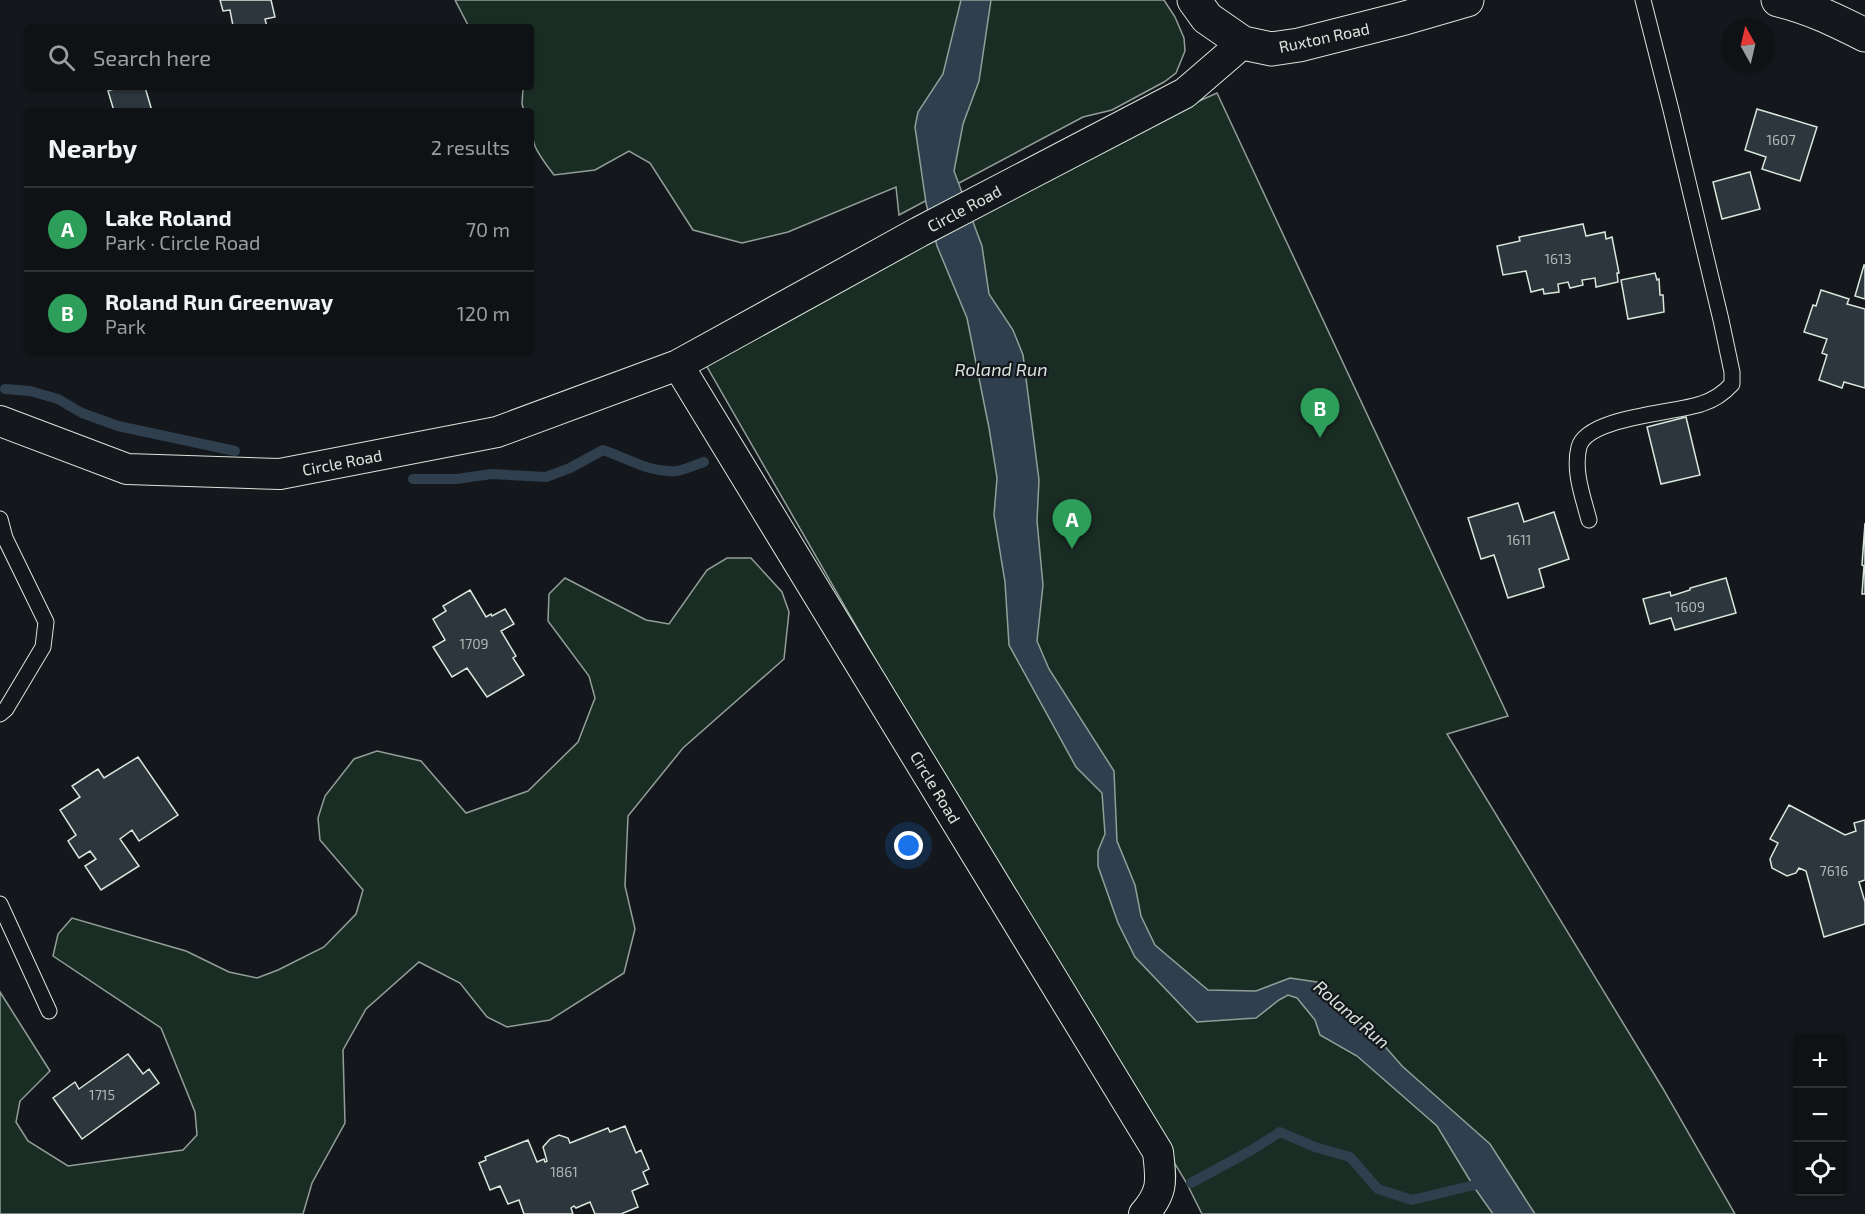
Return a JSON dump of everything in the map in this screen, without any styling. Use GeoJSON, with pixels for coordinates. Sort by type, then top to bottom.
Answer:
{"type":"FeatureCollection","features":[{"type":"Feature","properties":{"kind":"street","name":"Ruxton Road"},"geometry":{"type":"LineString","coordinates":[[1194,0],[1207,18],[1243,43],[1272,49],[1299,45],[1467,0]]}},
{"type":"Feature","properties":{"kind":"street"},"geometry":{"type":"LineString","coordinates":[[1778,0],[1796,4],[1865,35]]}},
{"type":"Feature","properties":{"kind":"street","name":"Circle Road"},"geometry":{"type":"LineString","coordinates":[[0,421],[127,469],[280,474],[497,432],[678,365],[1007,185],[1185,93],[1243,43]]}},
{"type":"Feature","properties":{"kind":"street","name":"Circle Road"},"geometry":{"type":"LineString","coordinates":[[678,365],[1158,1152],[1162,1183],[1153,1204],[1144,1214]]}},
{"type":"Feature","properties":{"kind":"lane"},"geometry":{"type":"LineString","coordinates":[[1589,520],[1577,468],[1579,446],[1583,439],[1595,430],[1616,422],[1699,405],[1722,394],[1732,384],[1732,372],[1721,320],[1643,0]]}},
{"type":"Feature","properties":{"kind":"lane"},"geometry":{"type":"LineString","coordinates":[[0,519],[5,538],[46,622],[43,647],[6,709],[0,714]]}},
{"type":"Feature","properties":{"kind":"lane"},"geometry":{"type":"LineString","coordinates":[[0,904],[49,1011]]}},
{"type":"Feature","properties":{"kind":"green space"},"geometry":{"type":"Polygon","coordinates":[[[455,0],[1164,0],[1175,17],[1184,38],[1185,51],[1176,73],[1164,82],[1112,110],[1083,117],[899,215],[896,187],[788,232],[742,243],[693,230],[650,163],[629,151],[595,170],[554,175],[534,143],[534,108],[523,108],[522,104],[523,90],[534,90],[534,24],[467,24],[455,0]]]}},
{"type":"Feature","properties":{"kind":"green space"},"geometry":{"type":"Polygon","coordinates":[[[1217,93],[1508,716],[1447,734],[1662,1087],[1735,1214],[1202,1214],[1186,1182],[971,826],[706,365],[874,271],[1217,93]]]}},
{"type":"Feature","properties":{"kind":"green space"},"geometry":{"type":"Polygon","coordinates":[[[727,558],[751,558],[782,592],[789,612],[784,659],[683,748],[628,816],[625,886],[635,929],[624,973],[550,1020],[507,1027],[487,1017],[460,983],[419,962],[366,1009],[343,1050],[345,1123],[312,1183],[303,1214],[0,1214],[0,992],[50,1071],[20,1101],[16,1122],[28,1141],[68,1166],[183,1150],[197,1135],[195,1112],[161,1028],[53,956],[58,934],[72,918],[186,951],[229,972],[257,978],[324,947],[356,914],[363,890],[320,840],[318,818],[325,796],[354,759],[377,751],[421,761],[466,813],[528,791],[578,742],[595,698],[589,676],[548,621],[549,594],[565,578],[646,620],[669,624],[707,570],[727,558]]]}},
{"type":"Feature","properties":{"kind":"water","name":"Roland Run"},"geometry":{"type":"Polygon","coordinates":[[[961,0],[991,0],[979,81],[963,124],[954,171],[982,246],[989,294],[1013,330],[1023,355],[1039,480],[1037,521],[1043,585],[1037,641],[1049,669],[1114,771],[1117,841],[1135,885],[1141,916],[1155,945],[1208,990],[1256,991],[1290,978],[1317,982],[1329,990],[1341,1012],[1369,1028],[1402,1066],[1490,1144],[1535,1214],[1493,1214],[1437,1126],[1357,1056],[1320,1035],[1315,1020],[1297,998],[1288,995],[1256,1018],[1197,1022],[1135,957],[1118,923],[1098,866],[1098,851],[1105,834],[1102,793],[1076,767],[1009,645],[1005,582],[994,515],[997,478],[989,428],[967,318],[937,246],[926,203],[915,127],[918,112],[943,74],[961,0]]]}},
{"type":"Feature","properties":{"kind":"building"},"geometry":{"type":"Polygon","coordinates":[[[220,0],[271,0],[275,17],[265,19],[266,24],[233,24],[230,10],[223,11],[220,0]]]}},
{"type":"Feature","properties":{"kind":"building"},"geometry":{"type":"Polygon","coordinates":[[[146,90],[151,108],[113,108],[108,91],[146,90]]]}},
{"type":"Feature","properties":{"kind":"building"},"geometry":{"type":"Polygon","coordinates":[[[1757,109],[1817,127],[1800,181],[1762,169],[1766,157],[1745,150],[1757,109]]]}},
{"type":"Feature","properties":{"kind":"building"},"geometry":{"type":"Polygon","coordinates":[[[1750,172],[1760,209],[1722,219],[1713,182],[1750,172]]]}},
{"type":"Feature","properties":{"kind":"building"},"geometry":{"type":"Polygon","coordinates":[[[1583,224],[1586,236],[1605,232],[1606,239],[1612,237],[1619,273],[1617,273],[1618,282],[1596,287],[1595,278],[1582,280],[1583,285],[1570,288],[1568,282],[1558,284],[1559,292],[1544,294],[1543,289],[1531,292],[1526,271],[1503,275],[1497,246],[1520,241],[1519,237],[1583,224]]]}},
{"type":"Feature","properties":{"kind":"building"},"geometry":{"type":"Polygon","coordinates":[[[1865,265],[1865,299],[1855,296],[1865,265]]]}},
{"type":"Feature","properties":{"kind":"building"},"geometry":{"type":"Polygon","coordinates":[[[1655,273],[1657,280],[1659,279],[1660,295],[1663,295],[1664,312],[1628,319],[1621,280],[1655,273]]]}},
{"type":"Feature","properties":{"kind":"building"},"geometry":{"type":"Polygon","coordinates":[[[1821,290],[1849,299],[1847,304],[1865,309],[1865,388],[1844,382],[1842,388],[1819,380],[1827,355],[1822,353],[1827,339],[1804,332],[1821,290]]]}},
{"type":"Feature","properties":{"kind":"building"},"geometry":{"type":"Polygon","coordinates":[[[1686,417],[1700,475],[1661,484],[1647,427],[1686,417]]]}},
{"type":"Feature","properties":{"kind":"building"},"geometry":{"type":"Polygon","coordinates":[[[1518,503],[1524,522],[1554,512],[1569,559],[1539,569],[1544,587],[1508,598],[1494,555],[1481,559],[1468,518],[1518,503]]]}},
{"type":"Feature","properties":{"kind":"building"},"geometry":{"type":"Polygon","coordinates":[[[1865,523],[1865,594],[1862,594],[1864,566],[1862,565],[1865,523]]]}},
{"type":"Feature","properties":{"kind":"building"},"geometry":{"type":"Polygon","coordinates":[[[1726,578],[1736,613],[1675,630],[1671,618],[1650,624],[1643,599],[1670,592],[1671,596],[1726,578]]]}},
{"type":"Feature","properties":{"kind":"building"},"geometry":{"type":"Polygon","coordinates":[[[470,590],[486,617],[505,609],[514,624],[501,631],[516,656],[513,658],[524,675],[487,697],[467,668],[452,677],[433,647],[445,640],[433,619],[446,611],[443,606],[470,590]]]}},
{"type":"Feature","properties":{"kind":"building"},"geometry":{"type":"Polygon","coordinates":[[[138,757],[178,815],[139,841],[132,830],[120,839],[139,866],[101,890],[85,866],[96,859],[90,851],[79,858],[68,841],[76,835],[60,810],[80,797],[72,786],[98,769],[104,778],[138,757]]]}},
{"type":"Feature","properties":{"kind":"building"},"geometry":{"type":"Polygon","coordinates":[[[1789,805],[1845,835],[1856,831],[1854,823],[1865,820],[1865,880],[1859,882],[1865,902],[1865,924],[1824,937],[1806,871],[1799,868],[1796,873],[1787,876],[1772,868],[1770,859],[1778,843],[1770,839],[1789,805]]]}},
{"type":"Feature","properties":{"kind":"building"},"geometry":{"type":"Polygon","coordinates":[[[128,1054],[143,1074],[149,1069],[159,1083],[82,1139],[53,1098],[75,1082],[79,1089],[128,1054]]]}},
{"type":"Feature","properties":{"kind":"building"},"geometry":{"type":"Polygon","coordinates":[[[625,1126],[636,1153],[641,1150],[649,1169],[643,1172],[648,1184],[632,1191],[638,1207],[621,1214],[595,1214],[590,1202],[571,1208],[573,1214],[524,1214],[519,1200],[508,1204],[500,1186],[490,1190],[479,1163],[486,1160],[485,1157],[528,1140],[537,1162],[544,1159],[545,1162],[547,1161],[543,1147],[550,1139],[559,1135],[568,1138],[570,1143],[608,1128],[610,1132],[625,1126]]]}},
{"type":"Feature","properties":{"kind":"waterway"},"geometry":{"type":"LineString","coordinates":[[5,389],[30,391],[58,399],[82,413],[118,426],[235,451]]}},
{"type":"Feature","properties":{"kind":"waterway"},"geometry":{"type":"LineString","coordinates":[[413,479],[456,479],[492,474],[546,477],[570,468],[603,450],[657,470],[679,470],[704,462]]}},
{"type":"Feature","properties":{"kind":"waterway"},"geometry":{"type":"LineString","coordinates":[[1191,1183],[1280,1132],[1315,1147],[1350,1157],[1378,1189],[1412,1200],[1487,1182]]}},
{"type":"Feature","properties":{"kind":"place","name":"Roland Run Greenway"},"geometry":{"type":"Point","coordinates":[1320,438]}},
{"type":"Feature","properties":{"kind":"place","name":"Lake Roland"},"geometry":{"type":"Point","coordinates":[1072,549]}}]}
